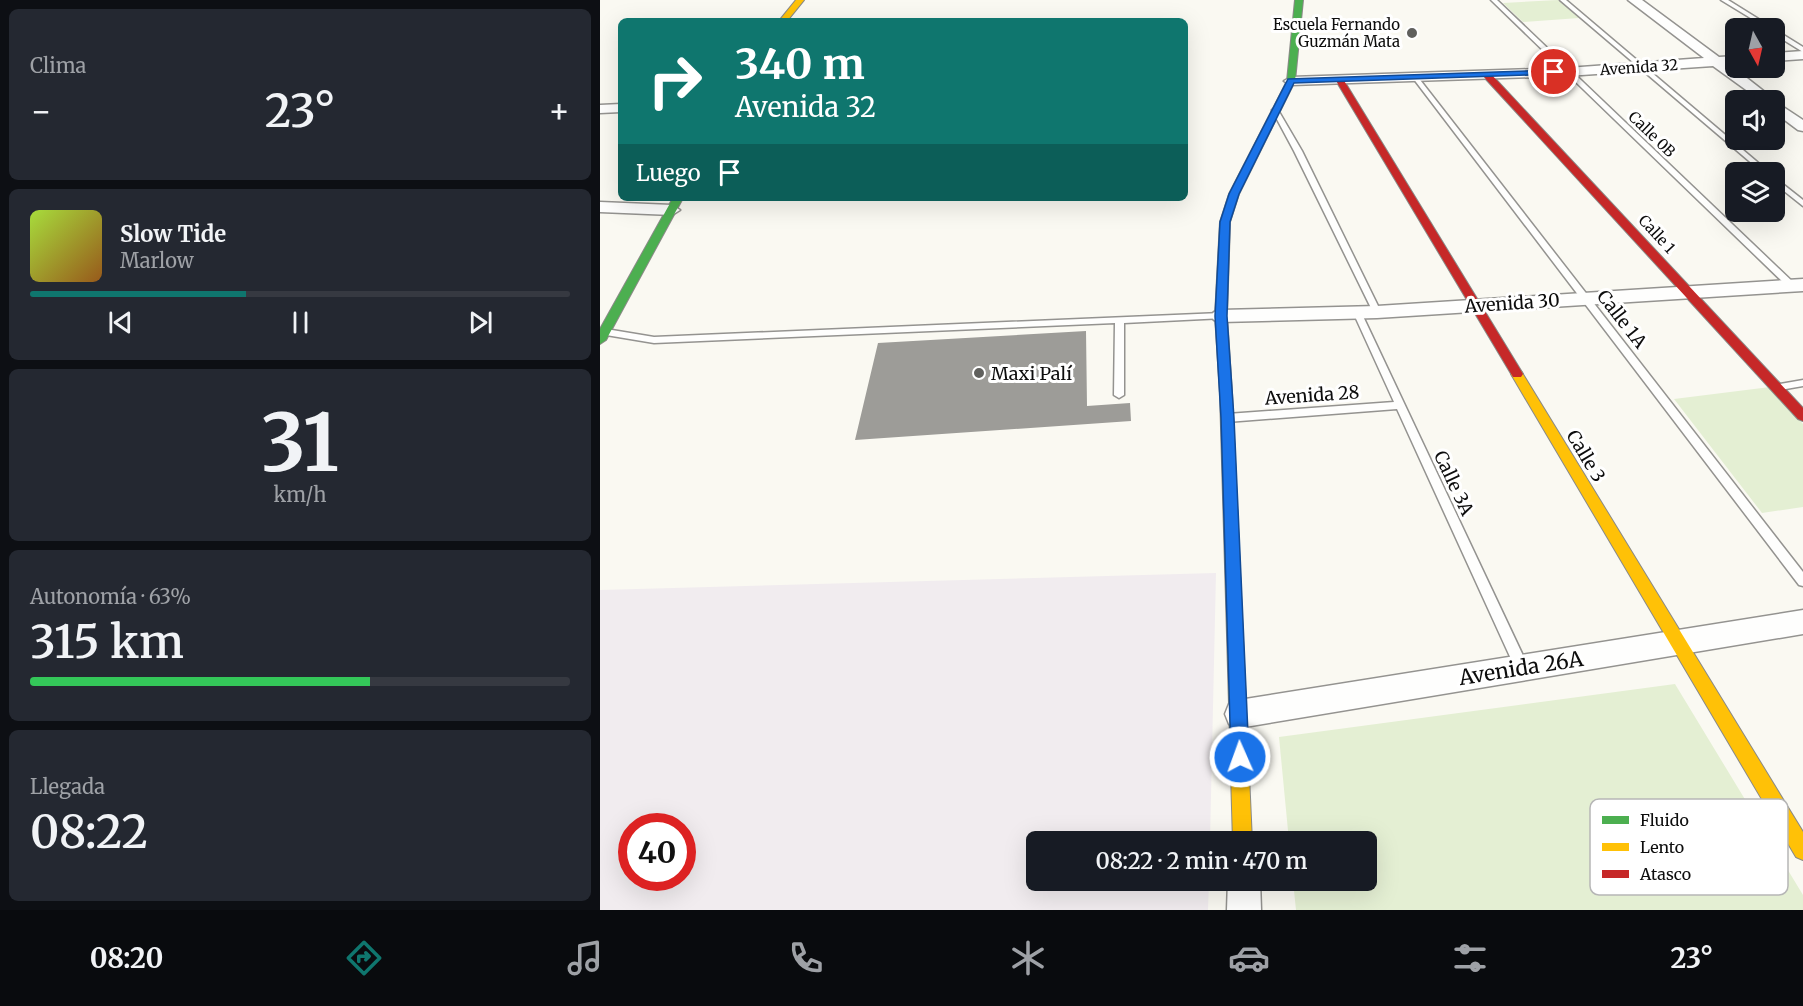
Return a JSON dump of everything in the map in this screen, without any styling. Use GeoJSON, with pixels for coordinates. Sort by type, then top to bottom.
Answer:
{"type":"FeatureCollection","features":[{"type":"Feature","properties":{"kind":"street"},"geometry":{"type":"LineString","coordinates":[[785,18],[800,0]]}},
{"type":"Feature","properties":{"kind":"street"},"geometry":{"type":"LineString","coordinates":[[1242,831],[1239,714],[1221,316],[1225,222],[1234,194],[1291,81],[1299,0]]}},
{"type":"Feature","properties":{"kind":"street"},"geometry":{"type":"LineString","coordinates":[[1634,0],[1754,90]]}},
{"type":"Feature","properties":{"kind":"street"},"geometry":{"type":"LineString","coordinates":[[1785,56],[1803,55]]}},
{"type":"Feature","properties":{"kind":"street","name":"Avenida 32"},"geometry":{"type":"LineString","coordinates":[[1291,81],[1567,72],[1725,61]]}},
{"type":"Feature","properties":{"kind":"street","name":"Calle 1"},"geometry":{"type":"LineString","coordinates":[[1486,74],[1803,417]]}},
{"type":"Feature","properties":{"kind":"street","name":"Calle 3"},"geometry":{"type":"LineString","coordinates":[[1340,79],[1772,799]]}},
{"type":"Feature","properties":{"kind":"street"},"geometry":{"type":"LineString","coordinates":[[600,122],[610,109]]}},
{"type":"Feature","properties":{"kind":"street"},"geometry":{"type":"LineString","coordinates":[[1785,113],[1803,127]]}},
{"type":"Feature","properties":{"kind":"street"},"geometry":{"type":"LineString","coordinates":[[600,207],[675,204]]}},
{"type":"Feature","properties":{"kind":"street"},"geometry":{"type":"LineString","coordinates":[[603,336],[675,204]]}},
{"type":"Feature","properties":{"kind":"street","name":"Avenida 30"},"geometry":{"type":"LineString","coordinates":[[1221,316],[1377,312],[1798,286]]}},
{"type":"Feature","properties":{"kind":"street","name":"Avenida 26A"},"geometry":{"type":"LineString","coordinates":[[1239,714],[1803,622]]}},
{"type":"Feature","properties":{"kind":"street","name":"Calle 3"},"geometry":{"type":"LineString","coordinates":[[1788,825],[1803,850]]}},
{"type":"Feature","properties":{"kind":"street"},"geometry":{"type":"LineString","coordinates":[[1244,891],[1244,910]]}},
{"type":"Feature","properties":{"kind":"lane","name":"Calle 0B"},"geometry":{"type":"LineString","coordinates":[[1494,0],[1567,72],[1798,286]]}},
{"type":"Feature","properties":{"kind":"lane"},"geometry":{"type":"LineString","coordinates":[[1563,0],[1754,162]]}},
{"type":"Feature","properties":{"kind":"lane"},"geometry":{"type":"LineString","coordinates":[[1725,0],[1754,18]]}},
{"type":"Feature","properties":{"kind":"lane"},"geometry":{"type":"LineString","coordinates":[[1785,38],[1803,50]]}},
{"type":"Feature","properties":{"kind":"lane","name":"Calle 1A"},"geometry":{"type":"LineString","coordinates":[[1416,77],[1803,581]]}},
{"type":"Feature","properties":{"kind":"lane"},"geometry":{"type":"LineString","coordinates":[[1275,110],[1298,151],[1377,312]]}},
{"type":"Feature","properties":{"kind":"lane"},"geometry":{"type":"LineString","coordinates":[[1785,188],[1803,204]]}},
{"type":"Feature","properties":{"kind":"lane","name":"Calle 3A"},"geometry":{"type":"LineString","coordinates":[[1357,312],[1522,668]]}},
{"type":"Feature","properties":{"kind":"lane"},"geometry":{"type":"LineString","coordinates":[[603,336],[654,340],[1221,316]]}},
{"type":"Feature","properties":{"kind":"lane"},"geometry":{"type":"LineString","coordinates":[[1119,395],[1120,319]]}},
{"type":"Feature","properties":{"kind":"lane"},"geometry":{"type":"LineString","coordinates":[[1776,387],[1803,383]]}},
{"type":"Feature","properties":{"kind":"lane","name":"Avenida 28"},"geometry":{"type":"LineString","coordinates":[[1227,418],[1399,405]]}},
{"type":"Feature","properties":{"kind":"shaded area"},"geometry":{"type":"Polygon","coordinates":[[[1216,573],[1210,831],[1026,831],[1026,891],[1209,891],[1208,910],[600,910],[600,590],[1216,573]]]}},
{"type":"Feature","properties":{"kind":"green space"},"geometry":{"type":"Polygon","coordinates":[[[1558,0],[1579,18],[1523,22],[1503,3],[1558,0]]]}},
{"type":"Feature","properties":{"kind":"green space"},"geometry":{"type":"Polygon","coordinates":[[[1770,387],[1803,424],[1803,507],[1762,513],[1674,399],[1770,387]]]}},
{"type":"Feature","properties":{"kind":"green space"},"geometry":{"type":"Polygon","coordinates":[[[1675,684],[1745,799],[1590,799],[1590,895],[1788,895],[1788,870],[1803,895],[1803,910],[1296,910],[1294,891],[1377,891],[1377,831],[1288,831],[1279,737],[1675,684]]]}},
{"type":"Feature","properties":{"kind":"building","name":"Maxi Palí"},"geometry":{"type":"Polygon","coordinates":[[[1086,331],[1087,406],[1130,403],[1131,421],[855,440],[878,343],[1086,331]]]}},
{"type":"Feature","properties":{"kind":"traffic: fast"},"geometry":{"type":"LineString","coordinates":[[1226,393],[1221,316],[1225,222],[1234,194],[1291,81],[1299,0]]}},
{"type":"Feature","properties":{"kind":"traffic: fast"},"geometry":{"type":"LineString","coordinates":[[600,340],[676,201]]}},
{"type":"Feature","properties":{"kind":"traffic: slow"},"geometry":{"type":"LineString","coordinates":[[785,18],[800,0]]}},
{"type":"Feature","properties":{"kind":"traffic: slow"},"geometry":{"type":"LineString","coordinates":[[1517,374],[1772,799]]}},
{"type":"Feature","properties":{"kind":"traffic: slow"},"geometry":{"type":"LineString","coordinates":[[1226,393],[1243,831]]}},
{"type":"Feature","properties":{"kind":"traffic: slow"},"geometry":{"type":"LineString","coordinates":[[1788,825],[1803,850]]}},
{"type":"Feature","properties":{"kind":"traffic: jam"},"geometry":{"type":"LineString","coordinates":[[1486,74],[1803,416]]}},
{"type":"Feature","properties":{"kind":"traffic: jam"},"geometry":{"type":"LineString","coordinates":[[1339,79],[1517,374]]}},
{"type":"Feature","properties":{"kind":"place","name":"Escuela Fernando Guzmán Mata"},"geometry":{"type":"Point","coordinates":[1412,33]}},
{"type":"Feature","properties":{"kind":"place","name":"Maxi Palí"},"geometry":{"type":"Point","coordinates":[979,373]}},
{"type":"Feature","properties":{"kind":"route"},"geometry":{"type":"LineString","coordinates":[[1240,757],[1221,316],[1225,222],[1234,194],[1291,81],[1554,72]]}}]}
